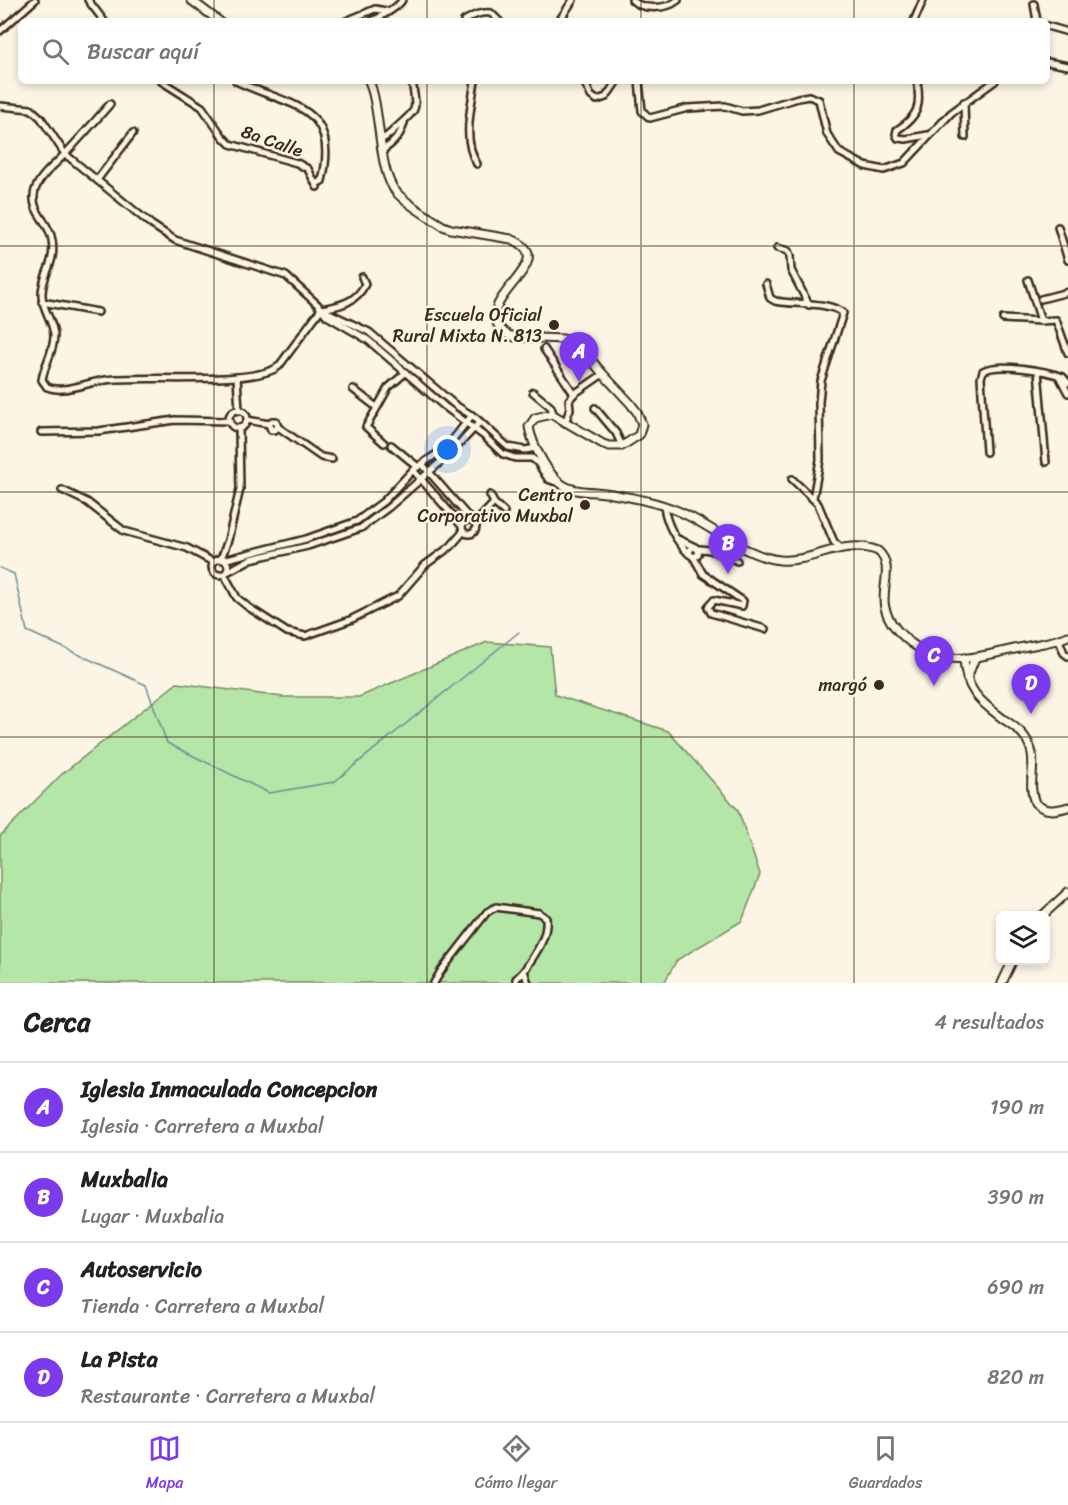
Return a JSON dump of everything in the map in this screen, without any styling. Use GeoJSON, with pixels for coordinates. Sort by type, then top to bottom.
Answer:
{"type":"FeatureCollection","features":[{"type":"Feature","properties":{"kind":"main road"},"geometry":{"type":"LineString","coordinates":[[190,0],[215,18]]}},
{"type":"Feature","properties":{"kind":"main road"},"geometry":{"type":"LineString","coordinates":[[370,84],[376,104],[387,174],[397,193],[443,226],[511,239],[520,243],[527,253],[526,267],[496,305],[495,317],[501,329],[508,336],[567,339],[582,348],[637,412],[642,424],[639,435],[622,446],[603,444],[552,414],[540,416],[531,422],[530,433],[536,448],[561,484],[572,489],[634,498],[664,507],[701,523],[743,548],[771,558],[799,559],[841,548],[873,549],[882,554],[886,567],[885,608],[892,624],[916,647],[930,654],[975,657],[1059,640],[1068,636]]}},
{"type":"Feature","properties":{"kind":"main road"},"geometry":{"type":"LineString","coordinates":[[966,680],[975,657]]}},
{"type":"Feature","properties":{"kind":"main road"},"geometry":{"type":"LineString","coordinates":[[964,658],[966,680],[976,696],[1017,729],[1032,750],[1035,764],[1032,791],[1035,803],[1046,810],[1054,811],[1068,807]]}},
{"type":"Feature","properties":{"kind":"main road"},"geometry":{"type":"LineString","coordinates":[[1047,911],[1068,892]]}},
{"type":"Feature","properties":{"kind":"main road"},"geometry":{"type":"LineString","coordinates":[[1002,983],[1011,965]]}},
{"type":"Feature","properties":{"kind":"street"},"geometry":{"type":"LineString","coordinates":[[0,31],[35,0]]}},
{"type":"Feature","properties":{"kind":"street"},"geometry":{"type":"LineString","coordinates":[[88,0],[102,18]]}},
{"type":"Feature","properties":{"kind":"street"},"geometry":{"type":"LineString","coordinates":[[379,18],[386,11],[399,6],[402,0]]}},
{"type":"Feature","properties":{"kind":"street"},"geometry":{"type":"LineString","coordinates":[[561,18],[573,0]]}},
{"type":"Feature","properties":{"kind":"street"},"geometry":{"type":"LineString","coordinates":[[632,0],[637,5],[646,8],[671,4],[678,0]]}},
{"type":"Feature","properties":{"kind":"street"},"geometry":{"type":"LineString","coordinates":[[915,18],[923,0]]}},
{"type":"Feature","properties":{"kind":"street"},"geometry":{"type":"LineString","coordinates":[[1034,4],[1036,18]]}},
{"type":"Feature","properties":{"kind":"street"},"geometry":{"type":"LineString","coordinates":[[363,18],[378,8],[386,11]]}},
{"type":"Feature","properties":{"kind":"street"},"geometry":{"type":"LineString","coordinates":[[468,18],[484,12],[491,13],[496,18]]}},
{"type":"Feature","properties":{"kind":"street"},"geometry":{"type":"LineString","coordinates":[[1050,27],[1068,32]]}},
{"type":"Feature","properties":{"kind":"street"},"geometry":{"type":"LineString","coordinates":[[1050,63],[1068,66]]}},
{"type":"Feature","properties":{"kind":"street","name":"8a Calle"},"geometry":{"type":"LineString","coordinates":[[166,84],[202,107],[230,144],[297,163],[308,169],[317,185],[322,181],[326,157],[323,133],[314,118],[294,104],[244,84]]}},
{"type":"Feature","properties":{"kind":"street"},"geometry":{"type":"LineString","coordinates":[[382,139],[389,136],[412,115],[415,104],[412,84]]}},
{"type":"Feature","properties":{"kind":"street"},"geometry":{"type":"LineString","coordinates":[[475,84],[468,140],[471,154],[477,164]]}},
{"type":"Feature","properties":{"kind":"street"},"geometry":{"type":"LineString","coordinates":[[585,84],[591,96],[597,100],[606,97],[615,84]]}},
{"type":"Feature","properties":{"kind":"street"},"geometry":{"type":"LineString","coordinates":[[639,84],[642,111],[645,115],[654,118],[688,108],[725,106],[742,111],[758,110],[809,96],[819,100],[828,134],[839,152],[864,166],[878,170],[891,169],[904,163],[929,135],[964,102],[991,84]]}},
{"type":"Feature","properties":{"kind":"street"},"geometry":{"type":"LineString","coordinates":[[917,84],[919,95],[916,112],[897,130],[896,134],[898,138],[906,140],[929,135]]}},
{"type":"Feature","properties":{"kind":"street"},"geometry":{"type":"LineString","coordinates":[[964,102],[965,137]]}},
{"type":"Feature","properties":{"kind":"street"},"geometry":{"type":"LineString","coordinates":[[110,104],[42,178],[35,190],[33,202],[35,210],[50,231],[54,250],[44,283],[42,302],[54,334],[42,380],[49,388],[63,388],[107,379],[237,376],[266,373],[276,369],[321,309],[340,306],[358,296],[366,284],[362,277]]}},
{"type":"Feature","properties":{"kind":"street"},"geometry":{"type":"LineString","coordinates":[[0,106],[31,109],[41,118],[65,154],[152,225],[175,240],[286,276],[333,321],[368,340],[503,454],[515,458],[532,458],[548,479],[561,484]]}},
{"type":"Feature","properties":{"kind":"street"},"geometry":{"type":"LineString","coordinates":[[383,150],[393,144],[402,131],[404,123]]}},
{"type":"Feature","properties":{"kind":"street"},"geometry":{"type":"LineString","coordinates":[[97,180],[133,133]]}},
{"type":"Feature","properties":{"kind":"street"},"geometry":{"type":"LineString","coordinates":[[1058,227],[1068,260]]}},
{"type":"Feature","properties":{"kind":"street"},"geometry":{"type":"LineString","coordinates":[[777,248],[788,251],[791,270],[809,305]]}},
{"type":"Feature","properties":{"kind":"street"},"geometry":{"type":"LineString","coordinates":[[1028,280],[1041,321]]}},
{"type":"Feature","properties":{"kind":"street"},"geometry":{"type":"LineString","coordinates":[[766,284],[772,300],[838,309],[843,313],[821,381],[820,460],[813,498]]}},
{"type":"Feature","properties":{"kind":"street"},"geometry":{"type":"LineString","coordinates":[[1041,299],[1068,292]]}},
{"type":"Feature","properties":{"kind":"street"},"geometry":{"type":"LineString","coordinates":[[42,302],[98,312]]}},
{"type":"Feature","properties":{"kind":"street"},"geometry":{"type":"LineString","coordinates":[[321,309],[369,332],[454,405],[472,415],[508,447],[525,450],[536,448]]}},
{"type":"Feature","properties":{"kind":"street"},"geometry":{"type":"LineString","coordinates":[[1004,319],[1041,321],[1053,319],[1057,321],[1068,353]]}},
{"type":"Feature","properties":{"kind":"street"},"geometry":{"type":"LineString","coordinates":[[544,349],[573,393]]}},
{"type":"Feature","properties":{"kind":"street"},"geometry":{"type":"LineString","coordinates":[[986,452],[981,378],[983,371],[995,366],[1038,371],[1058,375],[1068,383]]}},
{"type":"Feature","properties":{"kind":"street"},"geometry":{"type":"LineString","coordinates":[[1038,371],[1046,462]]}},
{"type":"Feature","properties":{"kind":"street"},"geometry":{"type":"LineString","coordinates":[[384,443],[366,427],[388,388],[405,373]]}},
{"type":"Feature","properties":{"kind":"street"},"geometry":{"type":"LineString","coordinates":[[566,423],[570,409],[569,400],[573,393],[603,375]]}},
{"type":"Feature","properties":{"kind":"street"},"geometry":{"type":"LineString","coordinates":[[1058,375],[1068,393]]}},
{"type":"Feature","properties":{"kind":"street"},"geometry":{"type":"LineString","coordinates":[[237,376],[239,411]]}},
{"type":"Feature","properties":{"kind":"street"},"geometry":{"type":"LineString","coordinates":[[353,389],[378,406]]}},
{"type":"Feature","properties":{"kind":"street"},"geometry":{"type":"LineString","coordinates":[[533,392],[551,407],[554,416]]}},
{"type":"Feature","properties":{"kind":"street"},"geometry":{"type":"LineString","coordinates":[[595,408],[616,433],[622,446]]}},
{"type":"Feature","properties":{"kind":"street"},"geometry":{"type":"LineString","coordinates":[[239,411],[244,412],[247,420],[244,426],[238,428],[230,421],[232,414],[239,411]]}},
{"type":"Feature","properties":{"kind":"street"},"geometry":{"type":"LineString","coordinates":[[62,490],[87,502],[124,531],[187,548],[213,562],[306,539],[357,521],[384,501],[418,467],[447,447],[472,415]]}},
{"type":"Feature","properties":{"kind":"street"},"geometry":{"type":"LineString","coordinates":[[41,432],[99,431],[175,420],[230,421]]}},
{"type":"Feature","properties":{"kind":"street"},"geometry":{"type":"LineString","coordinates":[[247,420],[269,424],[276,421],[278,427],[321,457],[332,459]]}},
{"type":"Feature","properties":{"kind":"street"},"geometry":{"type":"LineString","coordinates":[[213,562],[211,569],[218,575],[251,559],[308,546],[361,528],[389,507],[480,422]]}},
{"type":"Feature","properties":{"kind":"street"},"geometry":{"type":"LineString","coordinates":[[222,559],[240,489],[238,428]]}},
{"type":"Feature","properties":{"kind":"street"},"geometry":{"type":"LineString","coordinates":[[392,445],[418,467],[428,472],[473,522],[477,528],[474,533],[467,535],[420,479],[418,467]]}},
{"type":"Feature","properties":{"kind":"street"},"geometry":{"type":"LineString","coordinates":[[792,479],[821,508],[834,542],[841,548]]}},
{"type":"Feature","properties":{"kind":"street"},"geometry":{"type":"LineString","coordinates":[[490,495],[494,503],[504,512]]}},
{"type":"Feature","properties":{"kind":"street"},"geometry":{"type":"LineString","coordinates":[[222,559],[228,566],[225,573],[237,598],[287,632],[304,636],[350,620],[398,596],[424,565],[451,546],[464,522],[473,522],[494,503]]}},
{"type":"Feature","properties":{"kind":"street"},"geometry":{"type":"LineString","coordinates":[[664,507],[676,538],[691,555],[703,574],[744,601],[742,606],[714,600],[708,607],[711,613],[765,629]]}},
{"type":"Feature","properties":{"kind":"street"},"geometry":{"type":"LineString","coordinates":[[676,538],[696,548],[706,548],[737,561]]}},
{"type":"Feature","properties":{"kind":"street"},"geometry":{"type":"LineString","coordinates":[[691,555],[698,554],[696,548]]}},
{"type":"Feature","properties":{"kind":"street"},"geometry":{"type":"LineString","coordinates":[[1059,640],[1064,653],[1068,656]]}},
{"type":"Feature","properties":{"kind":"street"},"geometry":{"type":"LineString","coordinates":[[434,983],[487,912],[496,907],[538,913],[546,918],[547,925],[538,953],[516,979],[516,983]]}},
{"type":"Feature","properties":{"kind":"street"},"geometry":{"type":"LineString","coordinates":[[524,971],[528,983]]}},
{"type":"Feature","properties":{"kind":"green space"},"geometry":{"type":"Polygon","coordinates":[[[487,642],[550,647],[555,695],[668,731],[738,810],[760,874],[742,921],[677,960],[664,983],[0,983],[0,836],[62,774],[177,683],[283,697],[359,697],[487,642]]]}},
{"type":"Feature","properties":{"kind":"waterway"},"geometry":{"type":"LineString","coordinates":[[0,568],[14,574],[27,631],[146,685],[167,743],[269,793],[334,782],[519,632]]}},
{"type":"Feature","properties":{"kind":"place","name":"Escuela Oficial Rural Mixta N. 813"},"geometry":{"type":"Point","coordinates":[554,325]}},
{"type":"Feature","properties":{"kind":"place","name":"Iglesia Inmaculada Concepcion"},"geometry":{"type":"Point","coordinates":[579,382]}},
{"type":"Feature","properties":{"kind":"place","name":"Centro Corporativo Muxbal"},"geometry":{"type":"Point","coordinates":[585,505]}},
{"type":"Feature","properties":{"kind":"place","name":"Muxbalia"},"geometry":{"type":"Point","coordinates":[728,574]}},
{"type":"Feature","properties":{"kind":"place","name":"margó"},"geometry":{"type":"Point","coordinates":[879,685]}},
{"type":"Feature","properties":{"kind":"place","name":"Autoservicio"},"geometry":{"type":"Point","coordinates":[934,686]}},
{"type":"Feature","properties":{"kind":"place","name":"La Pista"},"geometry":{"type":"Point","coordinates":[1031,714]}}]}
